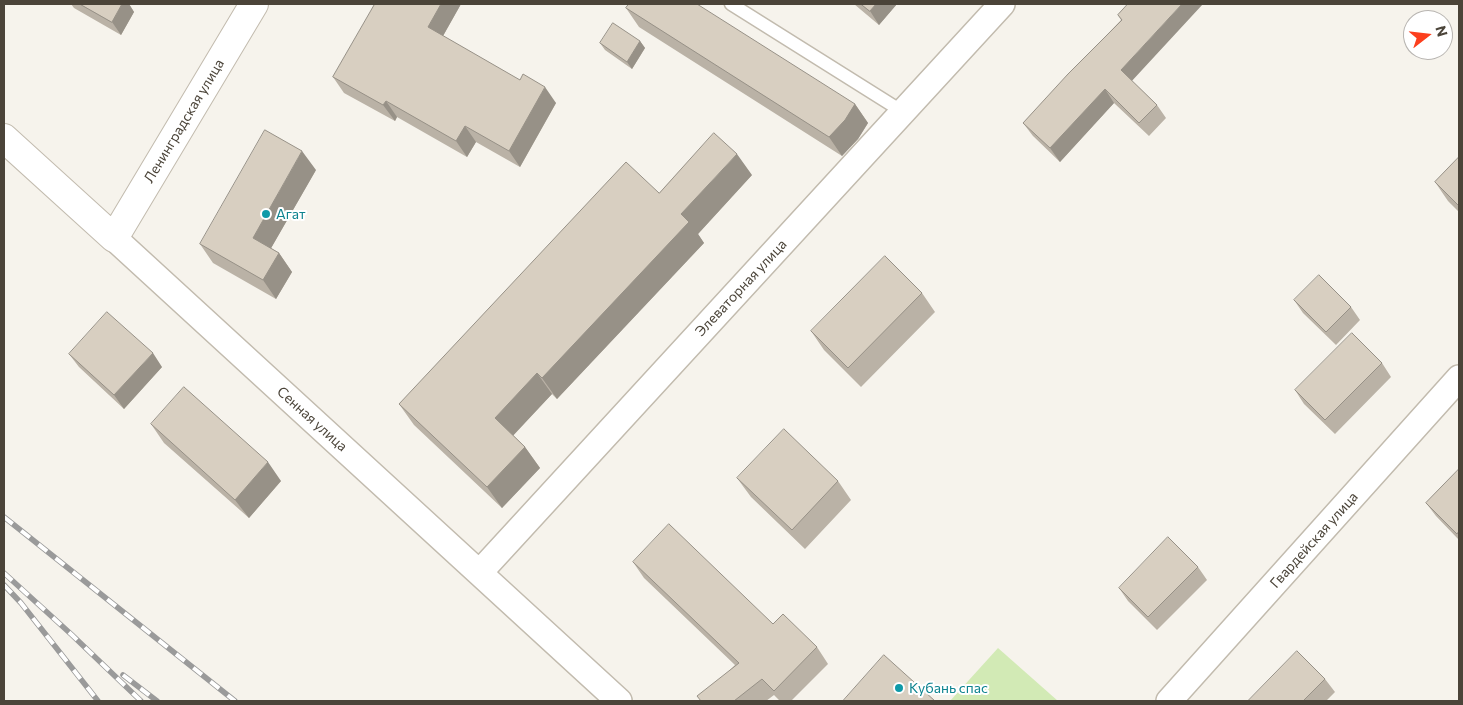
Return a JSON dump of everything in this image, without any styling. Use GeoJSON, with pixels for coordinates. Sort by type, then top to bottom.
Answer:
{"type":"FeatureCollection","features":[{"type":"Feature","properties":{"kind":"street","name":"Ленинградская улица"},"geometry":{"type":"LineString","coordinates":[[114,238],[254,4]]}},
{"type":"Feature","properties":{"kind":"street","name":"Элеваторная улица"},"geometry":{"type":"LineString","coordinates":[[480,572],[1002,4]]}},
{"type":"Feature","properties":{"kind":"street","name":"Сенная улица"},"geometry":{"type":"LineString","coordinates":[[4,138],[619,701]]}},
{"type":"Feature","properties":{"kind":"street","name":"Гвардейская улица"},"geometry":{"type":"LineString","coordinates":[[1169,701],[1459,378]]}},
{"type":"Feature","properties":{"kind":"lane"},"geometry":{"type":"LineString","coordinates":[[731,4],[902,112]]}},
{"type":"Feature","properties":{"kind":"green space"},"geometry":{"type":"Polygon","coordinates":[[[998,648],[1058,701],[950,701],[998,648]]]}},
{"type":"Feature","properties":{"kind":"building"},"geometry":{"type":"Polygon","coordinates":[[[80,4],[122,4],[112,22],[80,4]]]}},
{"type":"Feature","properties":{"kind":"building"},"geometry":{"type":"Polygon","coordinates":[[[375,4],[441,4],[428,27],[520,80],[523,74],[545,87],[509,151],[465,126],[456,141],[386,101],[383,105],[333,77],[375,4]]]}},
{"type":"Feature","properties":{"kind":"building"},"geometry":{"type":"Polygon","coordinates":[[[629,4],[697,4],[855,104],[845,120],[829,137],[626,8],[629,4]]]}},
{"type":"Feature","properties":{"kind":"building"},"geometry":{"type":"Polygon","coordinates":[[[861,4],[876,4],[870,11],[861,4]]]}},
{"type":"Feature","properties":{"kind":"building"},"geometry":{"type":"Polygon","coordinates":[[[1128,4],[1182,4],[1121,70],[1157,105],[1139,123],[1105,89],[1050,148],[1023,123],[1068,74],[1122,20],[1118,15],[1128,4]]]}},
{"type":"Feature","properties":{"kind":"building"},"geometry":{"type":"Polygon","coordinates":[[[613,23],[640,41],[627,62],[600,43],[613,23]]]}},
{"type":"Feature","properties":{"kind":"building"},"geometry":{"type":"Polygon","coordinates":[[[265,130],[302,151],[253,238],[279,253],[263,280],[200,244],[265,130]]]}},
{"type":"Feature","properties":{"kind":"building"},"geometry":{"type":"Polygon","coordinates":[[[714,133],[737,154],[681,214],[689,222],[542,378],[537,373],[495,418],[525,447],[487,487],[399,404],[626,162],[659,193],[714,133]]]}},
{"type":"Feature","properties":{"kind":"building"},"geometry":{"type":"Polygon","coordinates":[[[1459,157],[1459,206],[1435,182],[1459,157]]]}},
{"type":"Feature","properties":{"kind":"building"},"geometry":{"type":"Polygon","coordinates":[[[885,256],[922,293],[848,368],[811,331],[885,256]]]}},
{"type":"Feature","properties":{"kind":"building"},"geometry":{"type":"Polygon","coordinates":[[[1319,275],[1351,307],[1326,332],[1294,300],[1319,275]]]}},
{"type":"Feature","properties":{"kind":"building"},"geometry":{"type":"Polygon","coordinates":[[[107,312],[153,353],[114,395],[69,354],[107,312]]]}},
{"type":"Feature","properties":{"kind":"building"},"geometry":{"type":"Polygon","coordinates":[[[1352,333],[1382,363],[1325,420],[1295,390],[1352,333]]]}},
{"type":"Feature","properties":{"kind":"building"},"geometry":{"type":"Polygon","coordinates":[[[184,387],[268,462],[235,500],[151,424],[184,387]]]}},
{"type":"Feature","properties":{"kind":"building"},"geometry":{"type":"Polygon","coordinates":[[[784,429],[838,481],[792,530],[737,478],[784,429]]]}},
{"type":"Feature","properties":{"kind":"building"},"geometry":{"type":"Polygon","coordinates":[[[1459,469],[1459,531],[1457,534],[1426,503],[1459,469]]]}},
{"type":"Feature","properties":{"kind":"building"},"geometry":{"type":"Polygon","coordinates":[[[669,524],[773,624],[783,614],[817,647],[774,691],[762,679],[734,701],[701,701],[697,696],[739,663],[633,562],[669,524]]]}},
{"type":"Feature","properties":{"kind":"building"},"geometry":{"type":"Polygon","coordinates":[[[1168,537],[1198,567],[1148,617],[1119,588],[1168,537]]]}},
{"type":"Feature","properties":{"kind":"building"},"geometry":{"type":"Polygon","coordinates":[[[1297,651],[1325,679],[1303,701],[1248,701],[1297,651]]]}},
{"type":"Feature","properties":{"kind":"building"},"geometry":{"type":"Polygon","coordinates":[[[884,655],[935,701],[843,701],[884,655]]]}},
{"type":"Feature","properties":{"kind":"railway"},"geometry":{"type":"LineString","coordinates":[[4,517],[235,701]]}},
{"type":"Feature","properties":{"kind":"railway"},"geometry":{"type":"LineString","coordinates":[[4,573],[141,701]]}},
{"type":"Feature","properties":{"kind":"railway"},"geometry":{"type":"LineString","coordinates":[[4,585],[21,603],[98,701]]}},
{"type":"Feature","properties":{"kind":"railway"},"geometry":{"type":"LineString","coordinates":[[123,675],[157,701]]}},
{"type":"Feature","properties":{"kind":"place","name":"Агат"},"geometry":{"type":"Point","coordinates":[266,214]}},
{"type":"Feature","properties":{"kind":"place","name":"Кубань спас"},"geometry":{"type":"Point","coordinates":[899,688]}}]}
